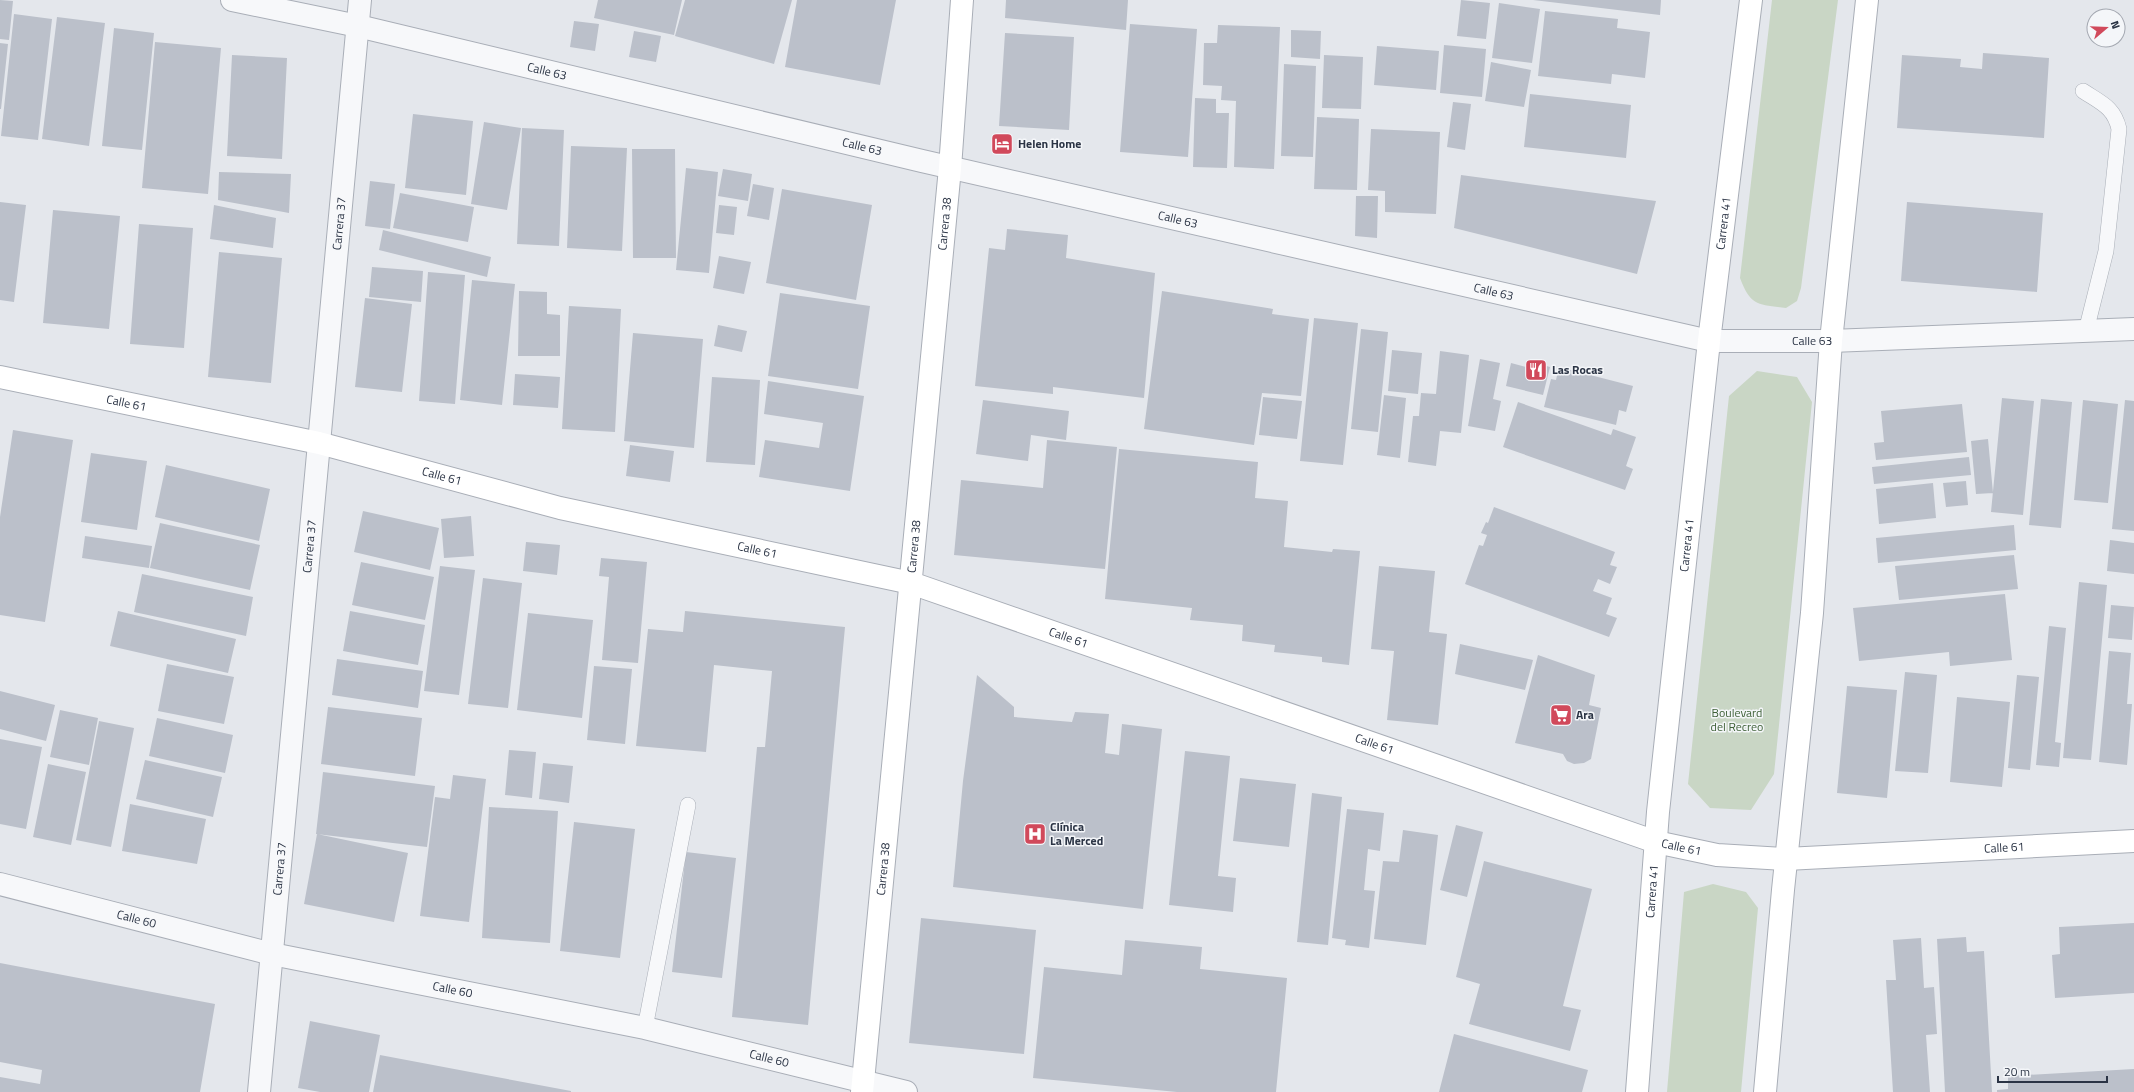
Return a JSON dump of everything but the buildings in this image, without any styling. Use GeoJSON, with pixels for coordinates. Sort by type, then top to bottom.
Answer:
{"type":"FeatureCollection","features":[{"type":"Feature","properties":{"kind":"street","name":"Calle 63"},"geometry":{"type":"LineString","coordinates":[[232,0],[358,26],[950,168],[1709,341],[1831,341],[2134,329]]}},
{"type":"Feature","properties":{"kind":"street","name":"Carrera 37"},"geometry":{"type":"LineString","coordinates":[[259,1092],[360,0]]}},
{"type":"Feature","properties":{"kind":"street","name":"Carrera 38"},"geometry":{"type":"LineString","coordinates":[[862,1087],[950,168],[962,0]]}},
{"type":"Feature","properties":{"kind":"street","name":"Carrera 41"},"geometry":{"type":"LineString","coordinates":[[1637,1092],[1656,842],[1709,341],[1751,0]]}},
{"type":"Feature","properties":{"kind":"street"},"geometry":{"type":"LineString","coordinates":[[1765,1092],[1786,859],[1812,613],[1831,341],[1867,0]]}},
{"type":"Feature","properties":{"kind":"street","name":"Calle 61"},"geometry":{"type":"LineString","coordinates":[[0,377],[319,443],[560,508],[911,583],[1656,842],[1717,855],[1786,859],[2134,841]]}},
{"type":"Feature","properties":{"kind":"street","name":"Calle 60"},"geometry":{"type":"LineString","coordinates":[[0,884],[272,954],[645,1028],[862,1087],[906,1092]]}},
{"type":"Feature","properties":{"kind":"lane"},"geometry":{"type":"LineString","coordinates":[[2083,91],[2109,107],[2116,118],[2119,129],[2106,252],[2086,331]]}},
{"type":"Feature","properties":{"kind":"lane"},"geometry":{"type":"LineString","coordinates":[[645,1028],[688,805]]}},
{"type":"Feature","properties":{"kind":"green space"},"geometry":{"type":"Polygon","coordinates":[[[1772,0],[1838,0],[1801,288],[1797,301],[1786,308],[1769,306],[1752,299],[1740,278],[1772,0]]]}},
{"type":"Feature","properties":{"kind":"green space","name":"Boulevard del Recreo"},"geometry":{"type":"Polygon","coordinates":[[[1757,371],[1797,377],[1812,402],[1774,774],[1751,810],[1710,808],[1688,784],[1729,396],[1757,371]]]}},
{"type":"Feature","properties":{"kind":"green space"},"geometry":{"type":"Polygon","coordinates":[[[1713,884],[1746,892],[1758,908],[1741,1092],[1667,1092],[1684,892],[1713,884]]]}},
{"type":"Feature","properties":{"kind":"place","name":"Helen Home"},"geometry":{"type":"Point","coordinates":[1002,144]}},
{"type":"Feature","properties":{"kind":"place","name":"Las Rocas"},"geometry":{"type":"Point","coordinates":[1536,370]}},
{"type":"Feature","properties":{"kind":"place","name":"Ara"},"geometry":{"type":"Point","coordinates":[1561,715]}},
{"type":"Feature","properties":{"kind":"place","name":"Clínica La Merced"},"geometry":{"type":"Point","coordinates":[1035,834]}}]}
